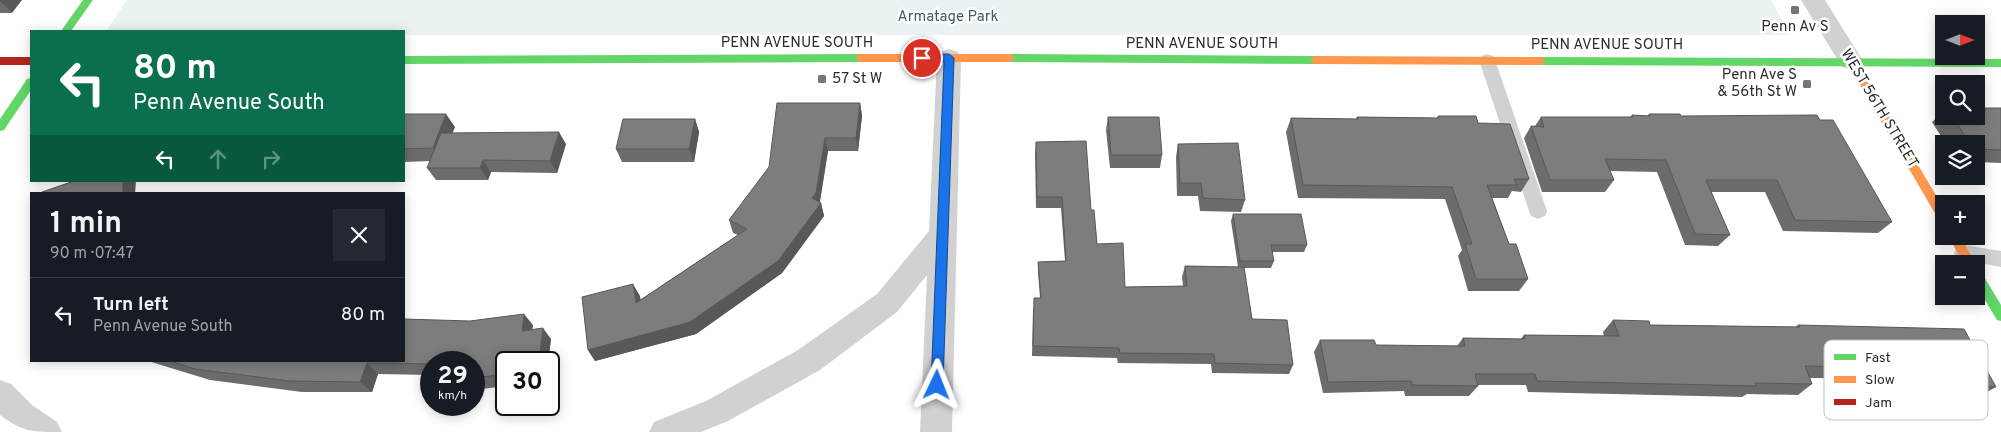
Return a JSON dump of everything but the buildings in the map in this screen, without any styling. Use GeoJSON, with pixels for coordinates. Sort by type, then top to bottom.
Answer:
{"type":"FeatureCollection","features":[{"type":"Feature","properties":{"kind":"main road"},"geometry":{"type":"LineString","coordinates":[[67,30],[88,0]]}},
{"type":"Feature","properties":{"kind":"main road","name":"PENN AVENUE SOUTH"},"geometry":{"type":"LineString","coordinates":[[405,60],[949,58],[2001,63]]}},
{"type":"Feature","properties":{"kind":"main road"},"geometry":{"type":"LineString","coordinates":[[0,61],[30,61]]}},
{"type":"Feature","properties":{"kind":"main road","name":"WEST 56TH STREET"},"geometry":{"type":"LineString","coordinates":[[1851,61],[1935,203]]}},
{"type":"Feature","properties":{"kind":"main road"},"geometry":{"type":"LineString","coordinates":[[0,127],[30,83]]}},
{"type":"Feature","properties":{"kind":"main road"},"geometry":{"type":"LineString","coordinates":[[1985,289],[2001,316]]}},
{"type":"Feature","properties":{"kind":"street","name":"WEST 56TH STREET"},"geometry":{"type":"LineString","coordinates":[[1813,0],[1851,61]]}},
{"type":"Feature","properties":{"kind":"street"},"geometry":{"type":"LineString","coordinates":[[936,432],[941,237],[949,58]]}},
{"type":"Feature","properties":{"kind":"street"},"geometry":{"type":"LineString","coordinates":[[665,432],[717,411],[809,360],[887,303],[941,237]]}},
{"type":"Feature","properties":{"kind":"street"},"geometry":{"type":"LineString","coordinates":[[0,394],[21,415],[46,432]]}},
{"type":"Feature","properties":{"kind":"lane"},"geometry":{"type":"LineString","coordinates":[[1487,60],[1538,211]]}},
{"type":"Feature","properties":{"kind":"lane"},"geometry":{"type":"LineString","coordinates":[[1985,259],[2001,259]]}},
{"type":"Feature","properties":{"kind":"green space","name":"Armatage Park"},"geometry":{"type":"Polygon","coordinates":[[[127,0],[1771,0],[1790,35],[405,35],[405,30],[107,30],[127,0]]]}},
{"type":"Feature","properties":{"kind":"traffic: fast"},"geometry":{"type":"LineString","coordinates":[[67,30],[88,0]]}},
{"type":"Feature","properties":{"kind":"traffic: fast"},"geometry":{"type":"LineString","coordinates":[[405,60],[860,58]]}},
{"type":"Feature","properties":{"kind":"traffic: fast"},"geometry":{"type":"LineString","coordinates":[[1010,58],[1315,60]]}},
{"type":"Feature","properties":{"kind":"traffic: fast"},"geometry":{"type":"LineString","coordinates":[[1541,61],[2001,63]]}},
{"type":"Feature","properties":{"kind":"traffic: fast"},"geometry":{"type":"LineString","coordinates":[[0,127],[30,83]]}},
{"type":"Feature","properties":{"kind":"traffic: fast"},"geometry":{"type":"LineString","coordinates":[[1985,289],[2001,316]]}},
{"type":"Feature","properties":{"kind":"traffic: slow"},"geometry":{"type":"LineString","coordinates":[[860,58],[1010,58]]}},
{"type":"Feature","properties":{"kind":"traffic: slow"},"geometry":{"type":"LineString","coordinates":[[1315,60],[1541,61]]}},
{"type":"Feature","properties":{"kind":"traffic: slow"},"geometry":{"type":"LineString","coordinates":[[1851,61],[1935,204]]}},
{"type":"Feature","properties":{"kind":"traffic: slow"},"geometry":{"type":"LineString","coordinates":[[1959,245],[1965,255]]}},
{"type":"Feature","properties":{"kind":"traffic: jam"},"geometry":{"type":"LineString","coordinates":[[0,61],[30,61]]}},
{"type":"Feature","properties":{"kind":"place","name":"Penn Av S"},"geometry":{"type":"Point","coordinates":[1795,10]}},
{"type":"Feature","properties":{"kind":"place","name":"57 St W"},"geometry":{"type":"Point","coordinates":[822,79]}},
{"type":"Feature","properties":{"kind":"place","name":"Penn Ave S & 56th St W"},"geometry":{"type":"Point","coordinates":[1807,84]}},
{"type":"Feature","properties":{"kind":"route"},"geometry":{"type":"LineString","coordinates":[[922,58],[949,58],[937,385]]}}]}
